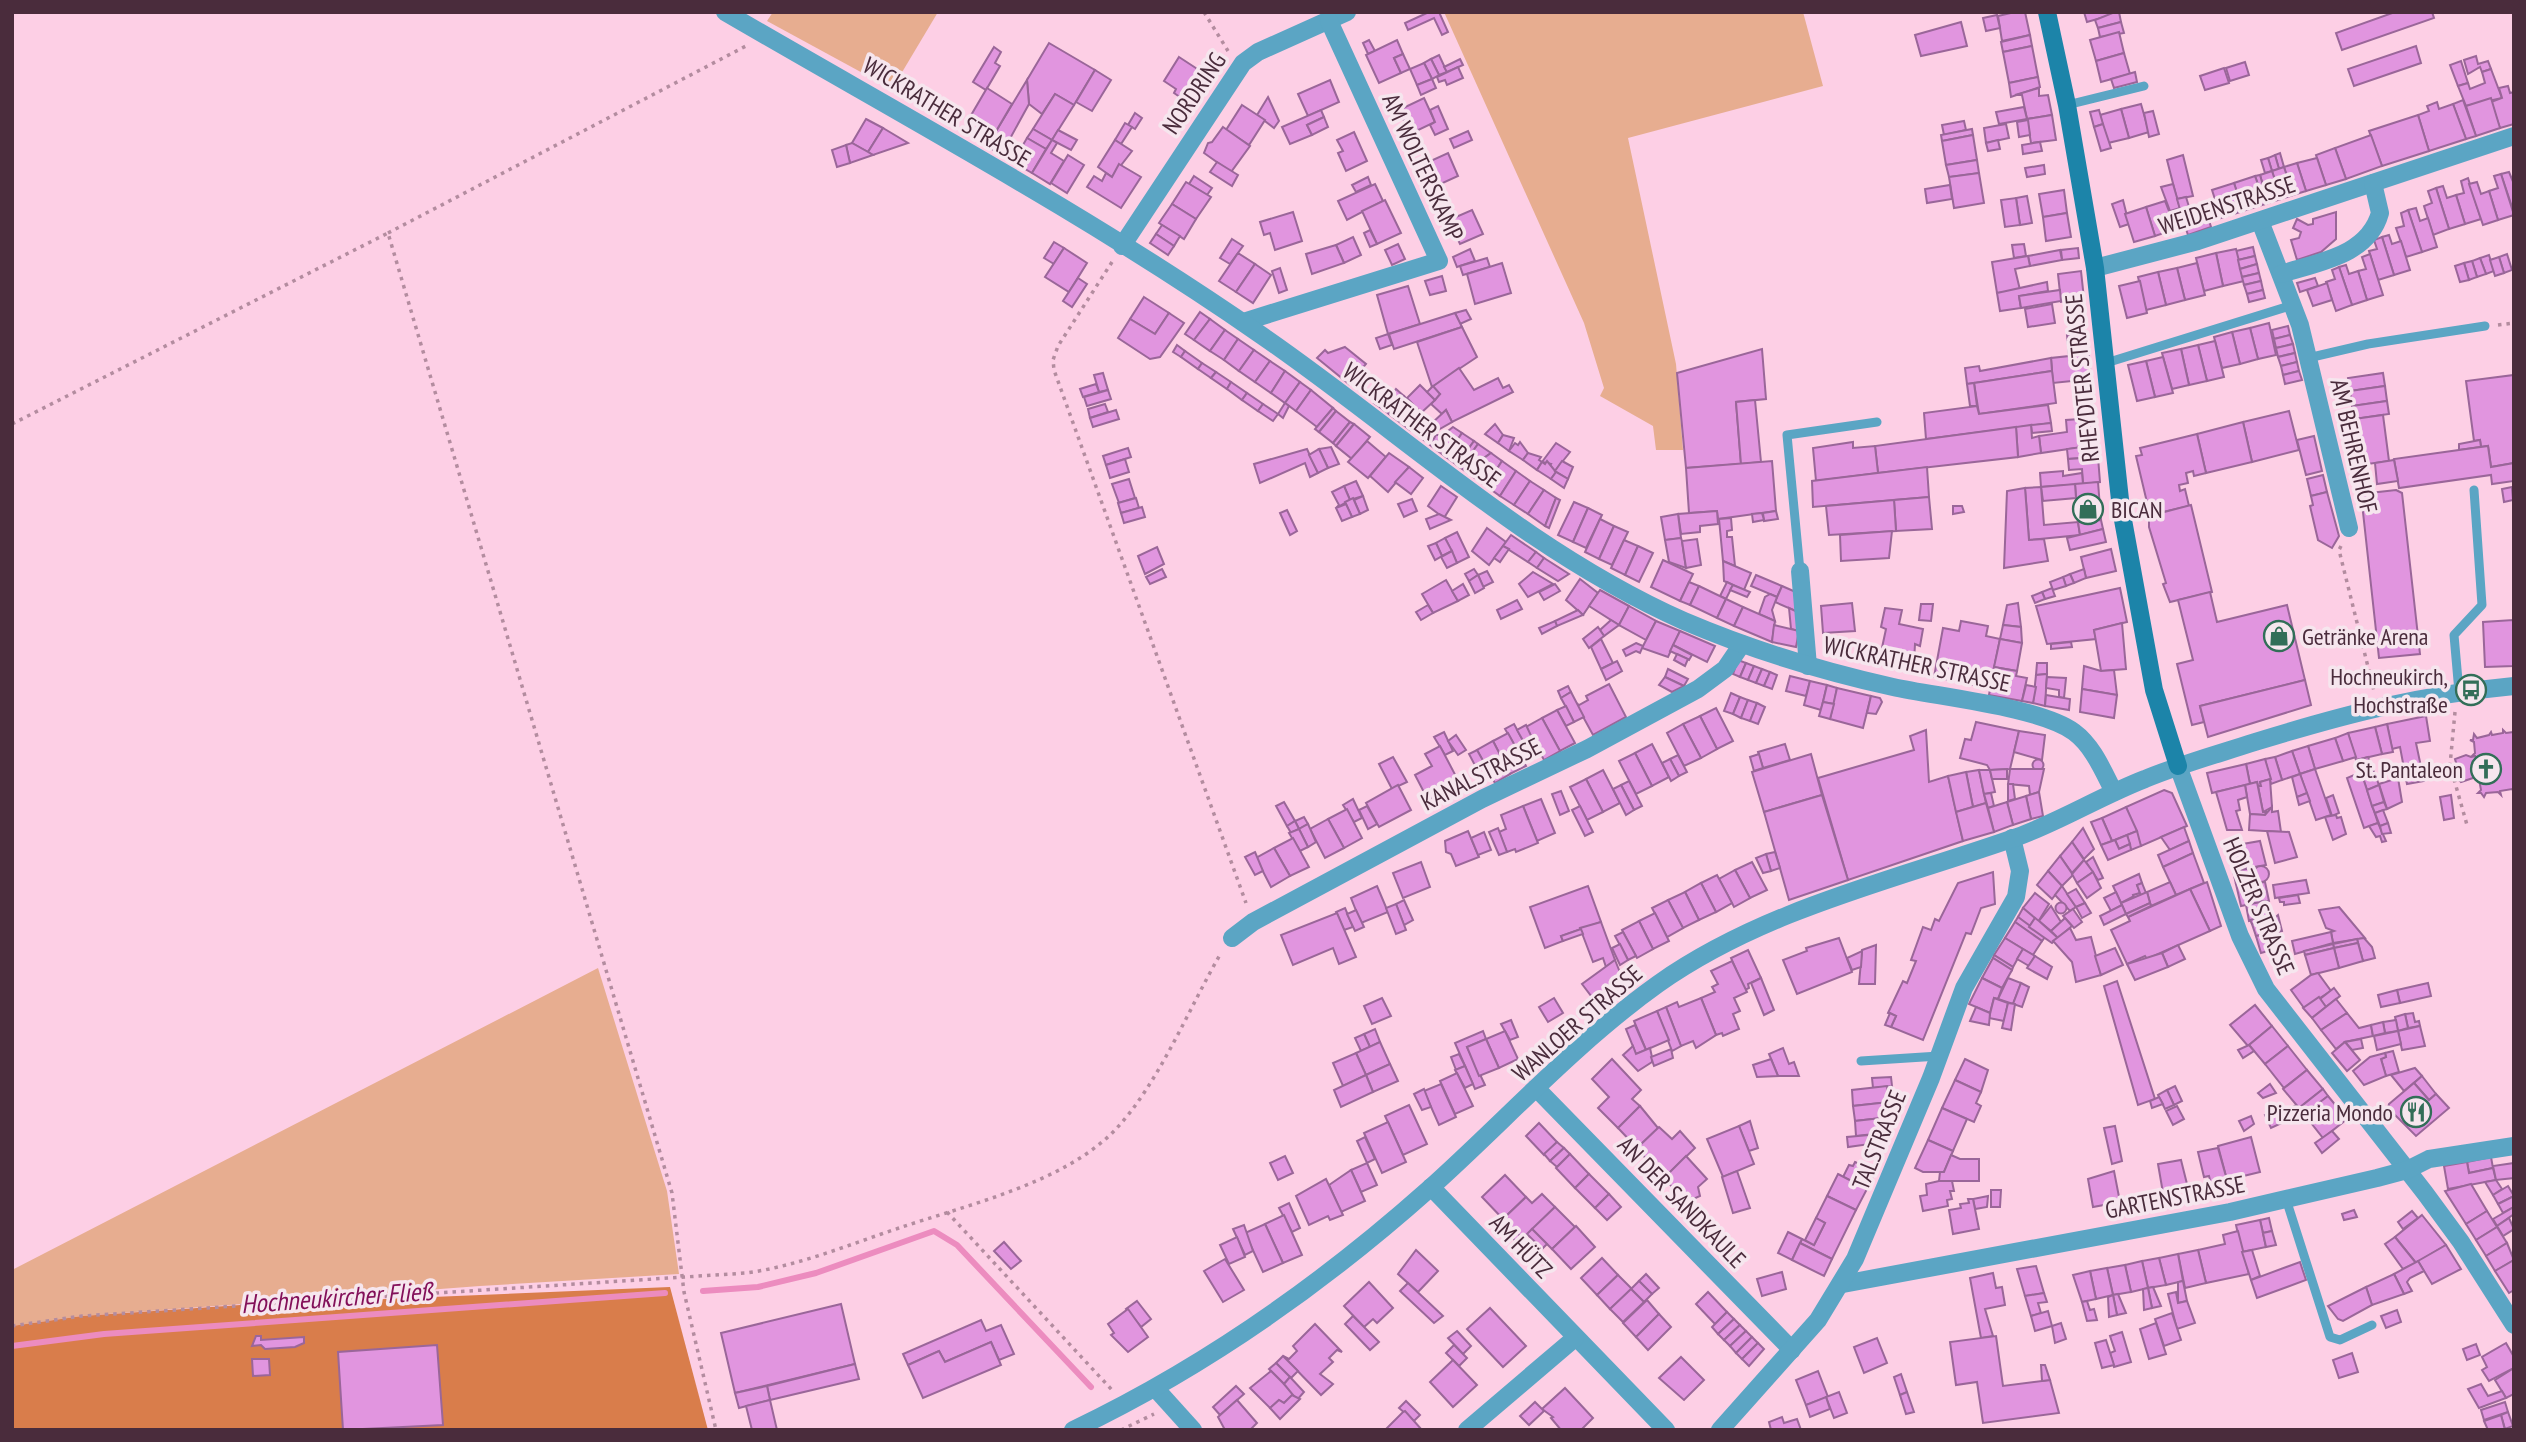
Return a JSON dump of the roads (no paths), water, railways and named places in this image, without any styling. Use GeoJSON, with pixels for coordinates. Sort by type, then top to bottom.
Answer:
{"type":"FeatureCollection","features":[{"type":"Feature","properties":{"kind":"main road","name":"RHEYDTER STRASSE"},"geometry":{"type":"LineString","coordinates":[[2047,12],[2067,105],[2095,268],[2121,509],[2152,679],[2164,730],[2178,766]]}},
{"type":"Feature","properties":{"kind":"street","name":"WICKRATHER STRASSE"},"geometry":{"type":"LineString","coordinates":[[725,12],[888,104],[1243,322],[1478,498],[1572,563],[1664,611],[1742,644],[1808,666],[2051,720],[2084,741],[2114,792]]}},
{"type":"Feature","properties":{"kind":"street","name":"NORDRING"},"geometry":{"type":"LineString","coordinates":[[1122,246],[1239,67],[1258,52],[1347,12]]}},
{"type":"Feature","properties":{"kind":"street","name":"AM WOLTERSKAMP"},"geometry":{"type":"LineString","coordinates":[[1243,322],[1439,261],[1329,21]]}},
{"type":"Feature","properties":{"kind":"street","name":"WEIDENSTRASSE"},"geometry":{"type":"LineString","coordinates":[[2095,268],[2156,254],[2514,136]]}},
{"type":"Feature","properties":{"kind":"street"},"geometry":{"type":"LineString","coordinates":[[2281,274],[2342,255],[2362,243],[2379,216],[2373,183]]}},
{"type":"Feature","properties":{"kind":"street","name":"AM BEHRENHOF"},"geometry":{"type":"LineString","coordinates":[[2260,221],[2293,305],[2349,528]]}},
{"type":"Feature","properties":{"kind":"street"},"geometry":{"type":"LineString","coordinates":[[1800,571],[1808,666]]}},
{"type":"Feature","properties":{"kind":"street","name":"KANALSTRASSE"},"geometry":{"type":"LineString","coordinates":[[1233,938],[1253,922],[1482,799],[1587,749],[1698,689],[1725,669],[1742,644]]}},
{"type":"Feature","properties":{"kind":"street","name":"WANLOER STRASSE"},"geometry":{"type":"LineString","coordinates":[[1073,1430],[1156,1389],[1273,1316],[1348,1258],[1431,1187],[1615,1017],[1669,977],[1713,950],[1795,912],[2056,821],[2114,792],[2178,766],[2377,706],[2514,686]]}},
{"type":"Feature","properties":{"kind":"street","name":"HOLZER STRASSE"},"geometry":{"type":"LineString","coordinates":[[2178,766],[2232,914],[2259,978],[2461,1242],[2514,1325]]}},
{"type":"Feature","properties":{"kind":"street","name":"TALSTRASSE"},"geometry":{"type":"LineString","coordinates":[[1720,1430],[1792,1350],[1843,1284],[1872,1222],[1964,988],[2018,892],[2020,871],[2012,838]]}},
{"type":"Feature","properties":{"kind":"street","name":"AN DER SANDKAULE"},"geometry":{"type":"LineString","coordinates":[[1536,1088],[1792,1350]]}},
{"type":"Feature","properties":{"kind":"street","name":"GARTENSTRASSE"},"geometry":{"type":"LineString","coordinates":[[1843,1284],[2286,1199],[2407,1170],[2429,1159],[2514,1146]]}},
{"type":"Feature","properties":{"kind":"street","name":"AM HÜTZ"},"geometry":{"type":"LineString","coordinates":[[1431,1187],[1666,1430]]}},
{"type":"Feature","properties":{"kind":"street"},"geometry":{"type":"LineString","coordinates":[[1467,1430],[1575,1338]]}},
{"type":"Feature","properties":{"kind":"street"},"geometry":{"type":"LineString","coordinates":[[1156,1389],[1193,1430]]}},
{"type":"Feature","properties":{"kind":"lane"},"geometry":{"type":"LineString","coordinates":[[2067,105],[2144,86]]}},
{"type":"Feature","properties":{"kind":"lane"},"geometry":{"type":"LineString","coordinates":[[2106,363],[2293,305]]}},
{"type":"Feature","properties":{"kind":"lane","name":"AM BEHRENHOF"},"geometry":{"type":"LineString","coordinates":[[2308,358],[2368,344],[2486,326]]}},
{"type":"Feature","properties":{"kind":"lane"},"geometry":{"type":"LineString","coordinates":[[1800,571],[1787,435],[1877,422]]}},
{"type":"Feature","properties":{"kind":"lane"},"geometry":{"type":"LineString","coordinates":[[2459,692],[2454,635],[2482,605],[2474,490]]}},
{"type":"Feature","properties":{"kind":"lane"},"geometry":{"type":"LineString","coordinates":[[1861,1061],[1939,1056]]}},
{"type":"Feature","properties":{"kind":"lane"},"geometry":{"type":"LineString","coordinates":[[2286,1199],[2330,1337],[2340,1340],[2372,1325]]}},
{"type":"Feature","properties":{"kind":"waterway","name":"Hochneukircher Fließ"},"geometry":{"type":"LineString","coordinates":[[703,1291],[758,1287],[816,1273],[934,1231],[957,1245],[1091,1387]]}},
{"type":"Feature","properties":{"kind":"waterway","name":"Hochneukircher Fließ"},"geometry":{"type":"LineString","coordinates":[[12,1346],[104,1334],[665,1293]]}},
{"type":"Feature","properties":{"kind":"place","name":"BICAN"},"geometry":{"type":"Point","coordinates":[2088,509]}},
{"type":"Feature","properties":{"kind":"place","name":"Getränke Arena"},"geometry":{"type":"Point","coordinates":[2279,636]}},
{"type":"Feature","properties":{"kind":"place","name":"Hochneukirch, Hochstraße"},"geometry":{"type":"Point","coordinates":[2471,690]}},
{"type":"Feature","properties":{"kind":"place","name":"St. Pantaleon"},"geometry":{"type":"Point","coordinates":[2486,769]}},
{"type":"Feature","properties":{"kind":"place","name":"Pizzeria Mondo"},"geometry":{"type":"Point","coordinates":[2416,1112]}}]}
